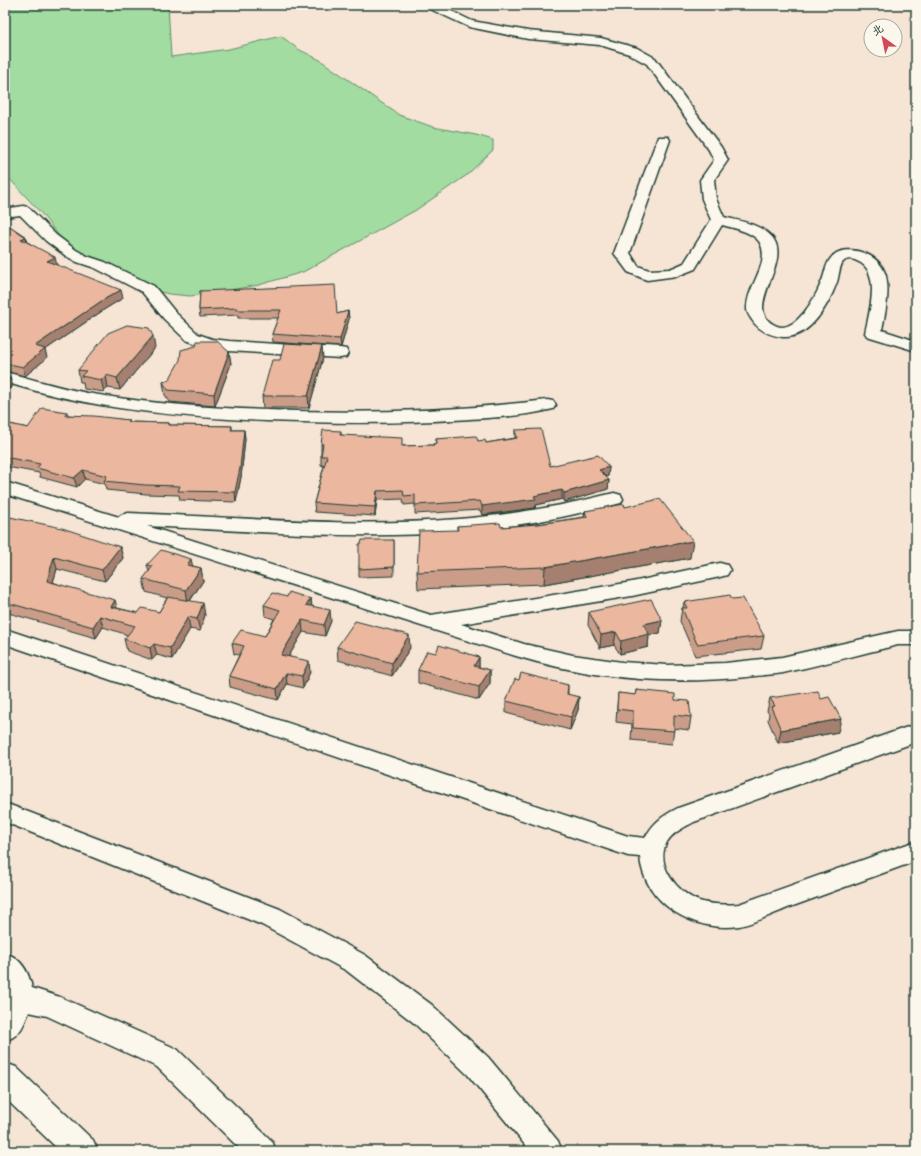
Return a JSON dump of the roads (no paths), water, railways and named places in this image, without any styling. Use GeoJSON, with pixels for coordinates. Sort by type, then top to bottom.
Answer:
{"type":"FeatureCollection","features":[{"type":"Feature","properties":{"kind":"highway"},"geometry":{"type":"LineString","coordinates":[[5,1077],[82,1151]]}},
{"type":"Feature","properties":{"kind":"street"},"geometry":{"type":"LineString","coordinates":[[430,5],[469,24],[528,35],[601,42],[633,51],[651,61],[716,150],[721,160],[707,180],[709,199],[718,220]]}},
{"type":"Feature","properties":{"kind":"street"},"geometry":{"type":"LineString","coordinates":[[663,140],[622,253],[633,269],[647,275],[672,273],[690,266],[718,220]]}},
{"type":"Feature","properties":{"kind":"street"},"geometry":{"type":"LineString","coordinates":[[5,213],[23,210],[51,238],[71,253],[82,259],[100,265],[148,289],[170,316],[192,337],[209,343],[229,346],[340,353]]}},
{"type":"Feature","properties":{"kind":"street"},"geometry":{"type":"LineString","coordinates":[[718,220],[740,224],[766,238],[770,245],[770,258],[756,297],[755,308],[758,319],[766,327],[784,332],[797,329],[816,307],[825,292],[836,261],[843,256],[856,256],[865,258],[876,267],[879,278],[878,307],[873,333],[916,346]]}},
{"type":"Feature","properties":{"kind":"street"},"geometry":{"type":"LineString","coordinates":[[5,378],[65,395],[140,406],[220,413],[344,418],[407,417],[490,412],[547,405]]}},
{"type":"Feature","properties":{"kind":"street"},"geometry":{"type":"LineString","coordinates":[[5,488],[523,651],[573,663],[622,670],[667,673],[725,671],[782,665],[898,638],[916,638]]}},
{"type":"Feature","properties":{"kind":"street"},"geometry":{"type":"LineString","coordinates":[[80,511],[127,519],[370,528],[439,526],[510,519],[581,508],[614,499]]}},
{"type":"Feature","properties":{"kind":"street"},"geometry":{"type":"LineString","coordinates":[[430,622],[632,589],[720,570]]}},
{"type":"Feature","properties":{"kind":"street"},"geometry":{"type":"LineString","coordinates":[[5,636],[628,846],[653,849]]}},
{"type":"Feature","properties":{"kind":"street"},"geometry":{"type":"LineString","coordinates":[[916,733],[686,815],[671,823],[659,835],[653,849],[653,866],[659,882],[670,895],[684,906],[702,913],[720,916],[739,915],[916,851]]}},
{"type":"Feature","properties":{"kind":"street"},"geometry":{"type":"LineString","coordinates":[[5,812],[271,917],[356,963],[423,1014],[478,1066],[548,1151]]}},
{"type":"Feature","properties":{"kind":"street"},"geometry":{"type":"LineString","coordinates":[[5,964],[14,973],[19,989],[17,1008],[5,1030]]}},
{"type":"Feature","properties":{"kind":"street"},"geometry":{"type":"LineString","coordinates":[[18,997],[51,1004],[167,1058],[262,1151]]}}]}
